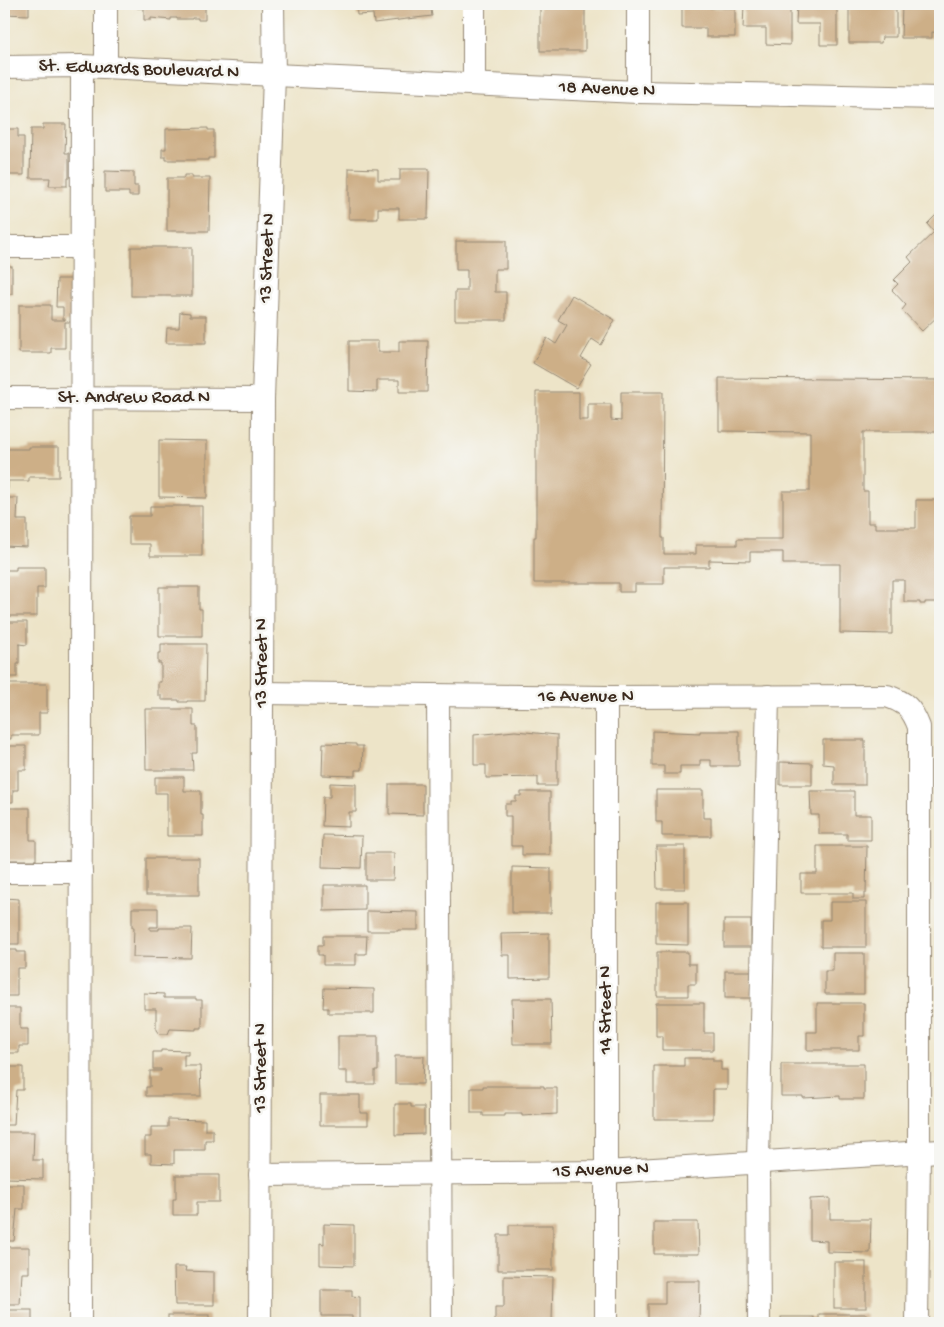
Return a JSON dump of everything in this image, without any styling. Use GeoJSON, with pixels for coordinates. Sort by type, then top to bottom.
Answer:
{"type":"FeatureCollection","features":[{"type":"Feature","properties":{"kind":"street"},"geometry":{"type":"LineString","coordinates":[[106,4],[106,67]]}},
{"type":"Feature","properties":{"kind":"street","name":"13 Street N"},"geometry":{"type":"LineString","coordinates":[[260,1323],[263,399],[274,74],[272,4]]}},
{"type":"Feature","properties":{"kind":"street"},"geometry":{"type":"LineString","coordinates":[[474,4],[474,84]]}},
{"type":"Feature","properties":{"kind":"street"},"geometry":{"type":"LineString","coordinates":[[638,4],[638,92]]}},
{"type":"Feature","properties":{"kind":"street"},"geometry":{"type":"LineString","coordinates":[[80,1323],[82,66]]}},
{"type":"Feature","properties":{"kind":"street","name":"St. Edwards Boulevard N"},"geometry":{"type":"LineString","coordinates":[[4,67],[82,66],[274,74]]}},
{"type":"Feature","properties":{"kind":"street","name":"18 Avenue N"},"geometry":{"type":"LineString","coordinates":[[274,74],[638,92],[940,98]]}},
{"type":"Feature","properties":{"kind":"street"},"geometry":{"type":"LineString","coordinates":[[4,247],[81,247]]}},
{"type":"Feature","properties":{"kind":"street","name":"St. Andrew Road N"},"geometry":{"type":"LineString","coordinates":[[4,398],[263,399]]}},
{"type":"Feature","properties":{"kind":"street","name":"16 Avenue N"},"geometry":{"type":"LineString","coordinates":[[262,693],[606,697],[886,696],[900,700],[908,706],[915,716],[919,727],[930,1151]]}},
{"type":"Feature","properties":{"kind":"street"},"geometry":{"type":"LineString","coordinates":[[438,696],[441,1323]]}},
{"type":"Feature","properties":{"kind":"street"},"geometry":{"type":"LineString","coordinates":[[759,1323],[758,1162],[768,696]]}},
{"type":"Feature","properties":{"kind":"street","name":"14 Street N"},"geometry":{"type":"LineString","coordinates":[[606,697],[606,1323]]}},
{"type":"Feature","properties":{"kind":"street"},"geometry":{"type":"LineString","coordinates":[[4,872],[80,872]]}},
{"type":"Feature","properties":{"kind":"street"},"geometry":{"type":"LineString","coordinates":[[917,1323],[930,1151]]}},
{"type":"Feature","properties":{"kind":"street","name":"15 Avenue N"},"geometry":{"type":"LineString","coordinates":[[260,1175],[606,1172],[930,1151]]}},
{"type":"Feature","properties":{"kind":"building"},"geometry":{"type":"Polygon","coordinates":[[[4,4],[29,4],[29,15],[4,14],[4,4]]]}},
{"type":"Feature","properties":{"kind":"building"},"geometry":{"type":"Polygon","coordinates":[[[137,4],[200,4],[200,7],[205,7],[205,20],[198,20],[198,18],[171,18],[171,20],[151,18],[151,20],[144,20],[144,8],[137,8],[137,4]]]}},
{"type":"Feature","properties":{"kind":"building"},"geometry":{"type":"Polygon","coordinates":[[[356,4],[430,4],[432,16],[374,23],[373,14],[357,15],[356,4]]]}},
{"type":"Feature","properties":{"kind":"building"},"geometry":{"type":"Polygon","coordinates":[[[540,4],[585,4],[585,51],[540,51],[540,4]]]}},
{"type":"Feature","properties":{"kind":"building"},"geometry":{"type":"Polygon","coordinates":[[[682,4],[710,4],[710,8],[735,8],[735,37],[706,37],[706,28],[682,28],[682,4]]]}},
{"type":"Feature","properties":{"kind":"building"},"geometry":{"type":"Polygon","coordinates":[[[744,4],[790,4],[790,45],[766,44],[766,28],[743,28],[744,4]]]}},
{"type":"Feature","properties":{"kind":"building"},"geometry":{"type":"Polygon","coordinates":[[[797,4],[837,4],[837,45],[820,45],[820,24],[796,24],[797,4]]]}},
{"type":"Feature","properties":{"kind":"building"},"geometry":{"type":"Polygon","coordinates":[[[849,4],[894,4],[894,10],[896,10],[896,37],[882,37],[881,43],[849,43],[849,4]]]}},
{"type":"Feature","properties":{"kind":"building"},"geometry":{"type":"Polygon","coordinates":[[[902,4],[940,4],[940,33],[932,32],[932,38],[901,38],[902,4]]]}},
{"type":"Feature","properties":{"kind":"building"},"geometry":{"type":"Polygon","coordinates":[[[43,124],[66,124],[65,153],[69,153],[69,178],[67,178],[67,186],[49,186],[50,178],[30,178],[31,129],[43,129],[43,124]]]}},
{"type":"Feature","properties":{"kind":"building"},"geometry":{"type":"Polygon","coordinates":[[[208,128],[208,130],[214,130],[214,158],[208,158],[208,160],[166,160],[166,157],[162,157],[162,149],[166,149],[166,129],[208,128]]]}},
{"type":"Feature","properties":{"kind":"building"},"geometry":{"type":"Polygon","coordinates":[[[4,129],[18,129],[18,137],[24,137],[24,175],[4,175],[4,129]]]}},
{"type":"Feature","properties":{"kind":"building"},"geometry":{"type":"Polygon","coordinates":[[[349,168],[378,169],[378,180],[400,180],[400,169],[429,169],[428,219],[399,219],[399,208],[378,208],[378,219],[349,219],[349,168]]]}},
{"type":"Feature","properties":{"kind":"building"},"geometry":{"type":"Polygon","coordinates":[[[105,171],[134,172],[134,186],[138,186],[138,196],[129,196],[129,192],[105,192],[105,171]]]}},
{"type":"Feature","properties":{"kind":"building"},"geometry":{"type":"Polygon","coordinates":[[[184,175],[192,175],[192,178],[210,178],[209,231],[167,231],[167,178],[184,178],[184,175]]]}},
{"type":"Feature","properties":{"kind":"building"},"geometry":{"type":"Polygon","coordinates":[[[940,211],[940,314],[922,331],[902,310],[906,305],[892,290],[898,284],[894,280],[912,262],[908,257],[934,232],[927,224],[940,211]]]}},
{"type":"Feature","properties":{"kind":"building"},"geometry":{"type":"Polygon","coordinates":[[[456,241],[506,241],[506,269],[495,269],[495,292],[506,292],[506,320],[455,320],[455,291],[467,291],[467,270],[456,270],[456,241]]]}},
{"type":"Feature","properties":{"kind":"building"},"geometry":{"type":"Polygon","coordinates":[[[131,247],[192,247],[192,296],[131,296],[131,247]]]}},
{"type":"Feature","properties":{"kind":"building"},"geometry":{"type":"Polygon","coordinates":[[[4,266],[12,266],[12,294],[4,294],[4,266]]]}},
{"type":"Feature","properties":{"kind":"building"},"geometry":{"type":"Polygon","coordinates":[[[57,279],[75,279],[75,322],[65,322],[65,348],[51,348],[51,353],[19,353],[19,305],[51,305],[51,320],[65,320],[63,319],[63,307],[56,307],[57,279]]]}},
{"type":"Feature","properties":{"kind":"building"},"geometry":{"type":"Polygon","coordinates":[[[572,295],[615,320],[601,345],[592,339],[581,358],[591,364],[576,388],[533,363],[547,338],[556,344],[567,325],[558,320],[572,295]]]}},
{"type":"Feature","properties":{"kind":"building"},"geometry":{"type":"Polygon","coordinates":[[[180,312],[190,313],[190,316],[206,316],[206,343],[166,343],[167,328],[179,328],[180,312]]]}},
{"type":"Feature","properties":{"kind":"building"},"geometry":{"type":"Polygon","coordinates":[[[349,341],[378,341],[378,352],[399,352],[399,341],[428,341],[427,392],[399,392],[399,380],[377,380],[377,392],[349,391],[349,341]]]}},
{"type":"Feature","properties":{"kind":"building"},"geometry":{"type":"Polygon","coordinates":[[[719,378],[940,380],[940,432],[863,432],[863,491],[868,491],[868,523],[875,523],[875,528],[916,528],[916,500],[940,500],[940,602],[920,604],[920,602],[904,602],[904,580],[892,580],[892,634],[840,633],[840,564],[783,564],[783,552],[750,552],[750,561],[709,560],[709,567],[664,567],[664,584],[635,584],[635,592],[619,592],[619,583],[534,583],[534,537],[536,537],[536,392],[579,392],[579,420],[588,420],[588,404],[611,404],[611,420],[621,421],[621,392],[663,392],[662,538],[664,538],[664,554],[696,554],[696,545],[737,545],[737,539],[783,539],[783,491],[810,491],[810,432],[719,431],[719,378]]]}},
{"type":"Feature","properties":{"kind":"building"},"geometry":{"type":"Polygon","coordinates":[[[159,440],[207,441],[207,498],[159,497],[159,440]]]}},
{"type":"Feature","properties":{"kind":"building"},"geometry":{"type":"Polygon","coordinates":[[[29,447],[59,447],[59,477],[29,477],[29,481],[8,481],[8,489],[4,489],[4,449],[29,449],[29,447]]]}},
{"type":"Feature","properties":{"kind":"building"},"geometry":{"type":"Polygon","coordinates":[[[4,498],[18,498],[17,520],[27,520],[27,547],[4,546],[4,498]]]}},
{"type":"Feature","properties":{"kind":"building"},"geometry":{"type":"Polygon","coordinates":[[[150,506],[202,506],[202,556],[150,556],[150,544],[129,544],[129,516],[150,516],[150,506]]]}},
{"type":"Feature","properties":{"kind":"building"},"geometry":{"type":"Polygon","coordinates":[[[16,567],[45,567],[45,588],[37,588],[37,616],[4,616],[4,570],[16,570],[16,567]]]}},
{"type":"Feature","properties":{"kind":"building"},"geometry":{"type":"Polygon","coordinates":[[[159,587],[199,587],[199,609],[202,609],[202,636],[159,636],[159,587]]]}},
{"type":"Feature","properties":{"kind":"building"},"geometry":{"type":"Polygon","coordinates":[[[4,622],[27,622],[27,645],[19,644],[17,677],[4,677],[4,622]]]}},
{"type":"Feature","properties":{"kind":"building"},"geometry":{"type":"Polygon","coordinates":[[[161,644],[206,644],[205,701],[179,702],[179,700],[161,700],[161,695],[158,695],[158,682],[161,682],[161,663],[158,663],[158,653],[161,653],[161,644]]]}},
{"type":"Feature","properties":{"kind":"building"},"geometry":{"type":"Polygon","coordinates":[[[4,684],[47,684],[47,713],[39,713],[39,735],[11,735],[11,739],[4,739],[4,684]]]}},
{"type":"Feature","properties":{"kind":"building"},"geometry":{"type":"Polygon","coordinates":[[[145,709],[193,709],[193,726],[197,726],[197,753],[192,753],[193,770],[146,770],[145,709]]]}},
{"type":"Feature","properties":{"kind":"building"},"geometry":{"type":"Polygon","coordinates":[[[515,731],[557,735],[557,786],[538,786],[538,777],[486,778],[486,765],[474,765],[474,735],[515,731]]]}},
{"type":"Feature","properties":{"kind":"building"},"geometry":{"type":"Polygon","coordinates":[[[652,731],[700,733],[700,731],[739,731],[739,766],[711,766],[711,760],[700,760],[700,766],[680,766],[680,774],[664,774],[664,766],[652,766],[652,731]]]}},
{"type":"Feature","properties":{"kind":"building"},"geometry":{"type":"Polygon","coordinates":[[[823,740],[865,740],[865,785],[834,785],[834,765],[823,764],[823,740]]]}},
{"type":"Feature","properties":{"kind":"building"},"geometry":{"type":"Polygon","coordinates":[[[323,743],[363,746],[362,770],[355,770],[355,776],[322,775],[323,743]]]}},
{"type":"Feature","properties":{"kind":"building"},"geometry":{"type":"Polygon","coordinates":[[[4,746],[26,746],[26,770],[18,770],[18,790],[13,790],[13,802],[4,802],[4,746]]]}},
{"type":"Feature","properties":{"kind":"building"},"geometry":{"type":"Polygon","coordinates":[[[780,762],[812,763],[812,785],[780,785],[780,762]]]}},
{"type":"Feature","properties":{"kind":"building"},"geometry":{"type":"Polygon","coordinates":[[[155,777],[184,777],[184,791],[201,791],[203,836],[167,836],[167,793],[155,793],[155,777]]]}},
{"type":"Feature","properties":{"kind":"building"},"geometry":{"type":"Polygon","coordinates":[[[330,783],[356,784],[356,812],[349,812],[349,827],[322,826],[323,797],[330,797],[330,783]]]}},
{"type":"Feature","properties":{"kind":"building"},"geometry":{"type":"Polygon","coordinates":[[[389,784],[423,784],[423,815],[389,814],[389,784]]]}},
{"type":"Feature","properties":{"kind":"building"},"geometry":{"type":"Polygon","coordinates":[[[656,790],[703,790],[703,818],[711,818],[711,836],[662,836],[662,822],[656,822],[656,790]]]}},
{"type":"Feature","properties":{"kind":"building"},"geometry":{"type":"Polygon","coordinates":[[[810,791],[854,791],[854,815],[871,815],[871,840],[847,840],[847,834],[819,834],[819,815],[811,815],[810,791]]]}},
{"type":"Feature","properties":{"kind":"building"},"geometry":{"type":"Polygon","coordinates":[[[521,792],[550,792],[550,855],[522,855],[522,846],[511,846],[511,816],[505,816],[505,804],[511,804],[511,801],[516,801],[516,796],[521,796],[521,792]]]}},
{"type":"Feature","properties":{"kind":"building"},"geometry":{"type":"Polygon","coordinates":[[[4,808],[30,808],[30,840],[36,840],[36,860],[4,860],[4,808]]]}},
{"type":"Feature","properties":{"kind":"building"},"geometry":{"type":"Polygon","coordinates":[[[323,835],[362,836],[361,868],[322,867],[323,835]]]}},
{"type":"Feature","properties":{"kind":"building"},"geometry":{"type":"Polygon","coordinates":[[[656,846],[685,846],[685,889],[657,889],[656,846]]]}},
{"type":"Feature","properties":{"kind":"building"},"geometry":{"type":"Polygon","coordinates":[[[817,846],[867,846],[866,894],[864,894],[864,899],[853,899],[853,893],[801,893],[801,874],[817,874],[817,846]]]}},
{"type":"Feature","properties":{"kind":"building"},"geometry":{"type":"Polygon","coordinates":[[[366,853],[394,853],[393,880],[366,880],[366,853]]]}},
{"type":"Feature","properties":{"kind":"building"},"geometry":{"type":"Polygon","coordinates":[[[146,858],[199,858],[199,895],[146,895],[146,858]]]}},
{"type":"Feature","properties":{"kind":"building"},"geometry":{"type":"Polygon","coordinates":[[[512,867],[551,868],[551,913],[512,913],[512,867]]]}},
{"type":"Feature","properties":{"kind":"building"},"geometry":{"type":"Polygon","coordinates":[[[324,885],[365,885],[365,910],[324,911],[324,885]]]}},
{"type":"Feature","properties":{"kind":"building"},"geometry":{"type":"Polygon","coordinates":[[[4,898],[19,899],[19,944],[4,944],[4,898]]]}},
{"type":"Feature","properties":{"kind":"building"},"geometry":{"type":"Polygon","coordinates":[[[656,902],[688,902],[688,945],[656,944],[656,902]]]}},
{"type":"Feature","properties":{"kind":"building"},"geometry":{"type":"Polygon","coordinates":[[[830,902],[866,902],[866,947],[821,947],[821,920],[830,920],[830,902]]]}},
{"type":"Feature","properties":{"kind":"building"},"geometry":{"type":"Polygon","coordinates":[[[132,908],[158,908],[158,927],[150,927],[150,930],[159,930],[159,928],[192,928],[191,958],[133,957],[134,927],[132,927],[132,908]]]}},
{"type":"Feature","properties":{"kind":"building"},"geometry":{"type":"Polygon","coordinates":[[[367,911],[418,912],[418,930],[367,931],[367,911]]]}},
{"type":"Feature","properties":{"kind":"building"},"geometry":{"type":"Polygon","coordinates":[[[724,920],[751,920],[751,947],[724,947],[724,920]]]}},
{"type":"Feature","properties":{"kind":"building"},"geometry":{"type":"Polygon","coordinates":[[[549,933],[549,978],[510,979],[510,955],[502,955],[501,934],[549,933]]]}},
{"type":"Feature","properties":{"kind":"building"},"geometry":{"type":"Polygon","coordinates":[[[323,936],[367,936],[366,954],[356,954],[356,965],[323,965],[323,955],[318,955],[318,945],[323,945],[323,936]]]}},
{"type":"Feature","properties":{"kind":"building"},"geometry":{"type":"Polygon","coordinates":[[[4,950],[25,952],[25,968],[17,968],[17,996],[4,996],[4,950]]]}},
{"type":"Feature","properties":{"kind":"building"},"geometry":{"type":"Polygon","coordinates":[[[657,952],[688,952],[688,964],[696,964],[696,984],[688,984],[688,996],[657,996],[657,952]]]}},
{"type":"Feature","properties":{"kind":"building"},"geometry":{"type":"Polygon","coordinates":[[[833,953],[864,953],[864,994],[825,994],[825,971],[833,971],[833,953]]]}},
{"type":"Feature","properties":{"kind":"building"},"geometry":{"type":"Polygon","coordinates":[[[725,971],[752,971],[752,998],[725,998],[725,971]]]}},
{"type":"Feature","properties":{"kind":"building"},"geometry":{"type":"Polygon","coordinates":[[[324,988],[374,989],[374,1013],[328,1013],[328,1008],[323,1008],[324,988]]]}},
{"type":"Feature","properties":{"kind":"building"},"geometry":{"type":"Polygon","coordinates":[[[144,993],[164,994],[164,998],[196,998],[196,1000],[202,1000],[202,1028],[196,1028],[196,1030],[170,1029],[168,1034],[159,1034],[156,1030],[156,1009],[144,1009],[144,993]]]}},
{"type":"Feature","properties":{"kind":"building"},"geometry":{"type":"Polygon","coordinates":[[[512,999],[551,999],[552,1044],[513,1044],[512,999]]]}},
{"type":"Feature","properties":{"kind":"building"},"geometry":{"type":"Polygon","coordinates":[[[656,1003],[704,1003],[704,1033],[713,1033],[713,1050],[662,1050],[662,1036],[656,1036],[656,1003]]]}},
{"type":"Feature","properties":{"kind":"building"},"geometry":{"type":"Polygon","coordinates":[[[817,1003],[864,1003],[864,1036],[859,1036],[859,1050],[807,1050],[807,1032],[817,1032],[817,1003]]]}},
{"type":"Feature","properties":{"kind":"building"},"geometry":{"type":"Polygon","coordinates":[[[4,1008],[20,1008],[20,1029],[28,1029],[28,1046],[19,1046],[19,1053],[4,1053],[4,1008]]]}},
{"type":"Feature","properties":{"kind":"building"},"geometry":{"type":"Polygon","coordinates":[[[338,1036],[378,1036],[378,1071],[375,1071],[375,1084],[347,1084],[347,1071],[338,1071],[338,1036]]]}},
{"type":"Feature","properties":{"kind":"building"},"geometry":{"type":"Polygon","coordinates":[[[161,1050],[188,1051],[188,1055],[184,1055],[184,1066],[200,1066],[201,1096],[146,1096],[146,1087],[150,1087],[150,1071],[161,1071],[161,1069],[153,1069],[153,1052],[161,1052],[161,1050]]]}},
{"type":"Feature","properties":{"kind":"building"},"geometry":{"type":"Polygon","coordinates":[[[395,1056],[424,1056],[423,1084],[395,1084],[395,1056]]]}},
{"type":"Feature","properties":{"kind":"building"},"geometry":{"type":"Polygon","coordinates":[[[684,1058],[713,1058],[713,1061],[721,1061],[721,1070],[727,1070],[727,1089],[713,1089],[713,1119],[654,1119],[654,1066],[684,1066],[684,1058]]]}},
{"type":"Feature","properties":{"kind":"building"},"geometry":{"type":"Polygon","coordinates":[[[781,1064],[864,1064],[864,1099],[840,1099],[840,1096],[803,1098],[803,1096],[781,1096],[781,1064]]]}},
{"type":"Feature","properties":{"kind":"building"},"geometry":{"type":"Polygon","coordinates":[[[4,1067],[23,1067],[23,1090],[16,1090],[14,1125],[4,1125],[4,1067]]]}},
{"type":"Feature","properties":{"kind":"building"},"geometry":{"type":"Polygon","coordinates":[[[483,1086],[544,1086],[544,1088],[557,1088],[557,1114],[483,1116],[483,1113],[471,1113],[471,1088],[483,1088],[483,1086]]]}},
{"type":"Feature","properties":{"kind":"building"},"geometry":{"type":"Polygon","coordinates":[[[320,1095],[360,1095],[360,1113],[368,1113],[368,1125],[320,1125],[320,1095]]]}},
{"type":"Feature","properties":{"kind":"building"},"geometry":{"type":"Polygon","coordinates":[[[395,1104],[411,1104],[411,1107],[424,1107],[424,1134],[395,1135],[395,1104]]]}},
{"type":"Feature","properties":{"kind":"building"},"geometry":{"type":"Polygon","coordinates":[[[168,1119],[205,1120],[205,1130],[213,1130],[213,1140],[205,1140],[205,1150],[174,1150],[174,1164],[151,1163],[151,1154],[145,1154],[145,1137],[151,1137],[151,1127],[168,1127],[168,1119]]]}},
{"type":"Feature","properties":{"kind":"building"},"geometry":{"type":"Polygon","coordinates":[[[4,1132],[34,1132],[33,1160],[43,1160],[43,1179],[4,1178],[4,1132]]]}},
{"type":"Feature","properties":{"kind":"building"},"geometry":{"type":"Polygon","coordinates":[[[176,1175],[219,1175],[219,1202],[197,1202],[197,1215],[173,1215],[173,1199],[176,1199],[176,1175]]]}},
{"type":"Feature","properties":{"kind":"building"},"geometry":{"type":"Polygon","coordinates":[[[4,1184],[24,1184],[24,1209],[17,1209],[14,1241],[4,1241],[4,1184]]]}},
{"type":"Feature","properties":{"kind":"building"},"geometry":{"type":"Polygon","coordinates":[[[830,1198],[830,1219],[871,1219],[870,1253],[827,1252],[827,1241],[810,1240],[810,1199],[830,1198]]]}},
{"type":"Feature","properties":{"kind":"building"},"geometry":{"type":"Polygon","coordinates":[[[654,1222],[698,1222],[699,1254],[654,1254],[654,1222]]]}},
{"type":"Feature","properties":{"kind":"building"},"geometry":{"type":"Polygon","coordinates":[[[324,1224],[354,1225],[354,1266],[320,1265],[320,1243],[324,1244],[324,1224]]]}},
{"type":"Feature","properties":{"kind":"building"},"geometry":{"type":"Polygon","coordinates":[[[509,1225],[553,1225],[553,1270],[498,1270],[498,1235],[509,1235],[509,1225]]]}},
{"type":"Feature","properties":{"kind":"building"},"geometry":{"type":"Polygon","coordinates":[[[4,1247],[29,1247],[29,1273],[22,1273],[20,1304],[4,1304],[4,1247]]]}},
{"type":"Feature","properties":{"kind":"building"},"geometry":{"type":"Polygon","coordinates":[[[834,1262],[866,1262],[866,1308],[834,1308],[834,1262]]]}},
{"type":"Feature","properties":{"kind":"building"},"geometry":{"type":"Polygon","coordinates":[[[174,1267],[186,1267],[185,1271],[214,1272],[214,1305],[175,1305],[174,1267]]]}},
{"type":"Feature","properties":{"kind":"building"},"geometry":{"type":"Polygon","coordinates":[[[504,1276],[553,1277],[552,1323],[495,1323],[495,1307],[504,1307],[504,1276]]]}},
{"type":"Feature","properties":{"kind":"building"},"geometry":{"type":"Polygon","coordinates":[[[665,1281],[700,1281],[699,1323],[648,1323],[648,1304],[665,1304],[665,1281]]]}},
{"type":"Feature","properties":{"kind":"building"},"geometry":{"type":"Polygon","coordinates":[[[321,1290],[352,1290],[352,1296],[360,1297],[360,1320],[352,1320],[352,1316],[321,1316],[321,1290]]]}},
{"type":"Feature","properties":{"kind":"building"},"geometry":{"type":"Polygon","coordinates":[[[4,1310],[32,1310],[32,1323],[4,1323],[4,1310]]]}},
{"type":"Feature","properties":{"kind":"building"},"geometry":{"type":"Polygon","coordinates":[[[819,1314],[866,1314],[866,1323],[819,1323],[819,1314]]]}},
{"type":"Feature","properties":{"kind":"building"},"geometry":{"type":"Polygon","coordinates":[[[168,1315],[209,1315],[209,1323],[168,1323],[168,1315]]]}},
{"type":"Feature","properties":{"kind":"building"},"geometry":{"type":"Polygon","coordinates":[[[781,1317],[814,1317],[814,1323],[781,1323],[781,1317]]]}}]}
